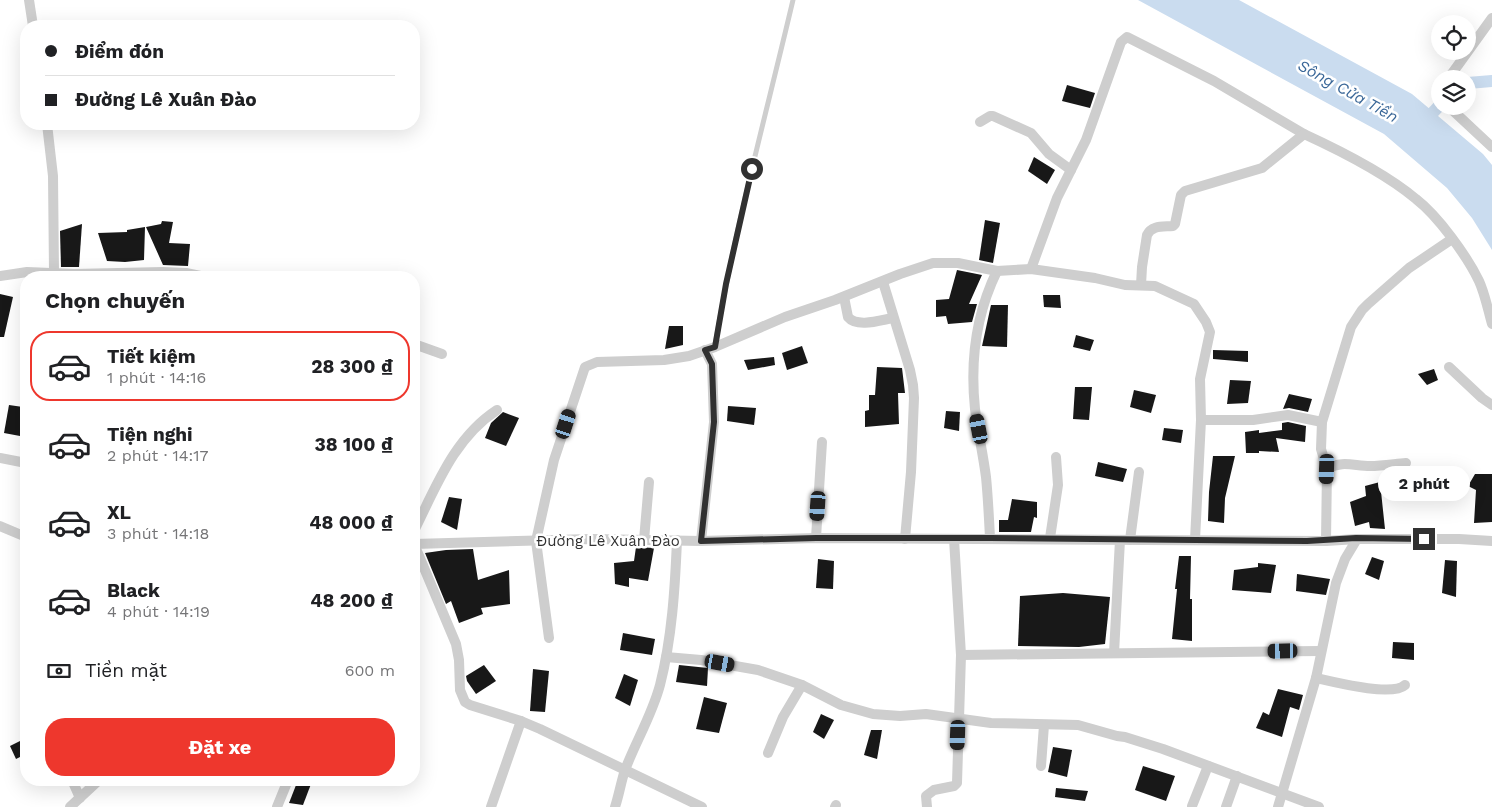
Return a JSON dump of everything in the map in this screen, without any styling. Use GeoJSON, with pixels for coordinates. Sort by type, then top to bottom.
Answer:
{"type":"FeatureCollection","features":[{"type":"Feature","properties":{"kind":"street"},"geometry":{"type":"LineString","coordinates":[[29,0],[32,20]]}},
{"type":"Feature","properties":{"kind":"street"},"geometry":{"type":"LineString","coordinates":[[1454,70],[1492,18]]}},
{"type":"Feature","properties":{"kind":"street"},"geometry":{"type":"LineString","coordinates":[[1031,269],[1057,198],[1086,140],[1121,42],[1127,37],[1214,81],[1304,134],[1348,156],[1407,192],[1424,206],[1452,239],[1478,279],[1492,324]]}},
{"type":"Feature","properties":{"kind":"street"},"geometry":{"type":"LineString","coordinates":[[1457,115],[1492,148]]}},
{"type":"Feature","properties":{"kind":"street"},"geometry":{"type":"LineString","coordinates":[[980,122],[990,116],[994,116],[1031,133],[1049,154],[1071,170]]}},
{"type":"Feature","properties":{"kind":"street"},"geometry":{"type":"LineString","coordinates":[[49,130],[53,176],[54,271]]}},
{"type":"Feature","properties":{"kind":"street"},"geometry":{"type":"LineString","coordinates":[[1141,285],[1147,235],[1154,228],[1173,226],[1175,224],[1183,193],[1189,189],[1262,168],[1304,134]]}},
{"type":"Feature","properties":{"kind":"street"},"geometry":{"type":"LineString","coordinates":[[1326,541],[1327,469],[1321,449],[1322,422],[1354,321],[1362,310],[1409,268],[1452,239]]}},
{"type":"Feature","properties":{"kind":"street"},"geometry":{"type":"LineString","coordinates":[[549,638],[536,541],[554,460],[585,367],[597,362],[682,358],[710,349],[785,317],[844,297],[922,266],[945,262],[997,271],[1031,269],[1095,278],[1118,284],[1156,286],[1188,300],[1198,309],[1210,332],[1200,379],[1195,540]]}},
{"type":"Feature","properties":{"kind":"street"},"geometry":{"type":"LineString","coordinates":[[990,538],[986,478],[975,409],[974,364],[978,322],[986,292],[997,271]]}},
{"type":"Feature","properties":{"kind":"street"},"geometry":{"type":"LineString","coordinates":[[0,276],[20,273]]}},
{"type":"Feature","properties":{"kind":"street"},"geometry":{"type":"LineString","coordinates":[[883,282],[910,370],[914,398],[911,472],[905,539]]}},
{"type":"Feature","properties":{"kind":"street"},"geometry":{"type":"LineString","coordinates":[[844,297],[848,317],[855,322],[894,318]]}},
{"type":"Feature","properties":{"kind":"street"},"geometry":{"type":"LineString","coordinates":[[420,346],[442,354]]}},
{"type":"Feature","properties":{"kind":"street"},"geometry":{"type":"LineString","coordinates":[[701,541],[714,422],[710,349]]}},
{"type":"Feature","properties":{"kind":"street"},"geometry":{"type":"LineString","coordinates":[[1449,366],[1482,398],[1492,405]]}},
{"type":"Feature","properties":{"kind":"street"},"geometry":{"type":"LineString","coordinates":[[420,519],[452,456],[464,438],[484,418],[496,410]]}},
{"type":"Feature","properties":{"kind":"street"},"geometry":{"type":"LineString","coordinates":[[1200,420],[1253,420],[1288,415],[1322,422]]}},
{"type":"Feature","properties":{"kind":"street"},"geometry":{"type":"LineString","coordinates":[[816,538],[822,442]]}},
{"type":"Feature","properties":{"kind":"street"},"geometry":{"type":"LineString","coordinates":[[1050,538],[1058,485],[1056,457]]}},
{"type":"Feature","properties":{"kind":"street"},"geometry":{"type":"LineString","coordinates":[[0,458],[20,462]]}},
{"type":"Feature","properties":{"kind":"street"},"geometry":{"type":"LineString","coordinates":[[1327,469],[1337,464],[1345,463],[1370,466],[1406,462]]}},
{"type":"Feature","properties":{"kind":"street"},"geometry":{"type":"LineString","coordinates":[[1114,653],[1125,540],[1139,472]]}},
{"type":"Feature","properties":{"kind":"street"},"geometry":{"type":"LineString","coordinates":[[644,540],[649,482]]}},
{"type":"Feature","properties":{"kind":"street"},"geometry":{"type":"LineString","coordinates":[[0,526],[20,534]]}},
{"type":"Feature","properties":{"kind":"street","name":"Đường Lê Xuân Đào"},"geometry":{"type":"LineString","coordinates":[[420,544],[816,538],[1326,541],[1356,538],[1492,541]]}},
{"type":"Feature","properties":{"kind":"street"},"geometry":{"type":"LineString","coordinates":[[1278,807],[1316,678],[1336,583],[1356,538]]}},
{"type":"Feature","properties":{"kind":"street"},"geometry":{"type":"LineString","coordinates":[[927,807],[926,796],[929,792],[954,786],[957,783],[961,655],[954,539]]}},
{"type":"Feature","properties":{"kind":"street"},"geometry":{"type":"LineString","coordinates":[[615,807],[625,770],[654,704],[666,657],[677,540]]}},
{"type":"Feature","properties":{"kind":"street"},"geometry":{"type":"LineString","coordinates":[[420,558],[456,644],[460,669],[460,690],[465,702],[521,721],[702,807]]}},
{"type":"Feature","properties":{"kind":"street"},"geometry":{"type":"LineString","coordinates":[[961,655],[1321,651]]}},
{"type":"Feature","properties":{"kind":"street"},"geometry":{"type":"LineString","coordinates":[[666,657],[702,660],[758,670],[802,685],[841,705],[873,714],[900,716],[926,714],[990,723],[1044,725],[1067,723],[1078,725],[1125,737],[1237,776],[1318,807]]}},
{"type":"Feature","properties":{"kind":"street"},"geometry":{"type":"LineString","coordinates":[[1316,678],[1382,689],[1399,689],[1405,685]]}},
{"type":"Feature","properties":{"kind":"street"},"geometry":{"type":"LineString","coordinates":[[768,753],[783,716],[802,685]]}},
{"type":"Feature","properties":{"kind":"street"},"geometry":{"type":"LineString","coordinates":[[491,807],[521,721]]}},
{"type":"Feature","properties":{"kind":"street"},"geometry":{"type":"LineString","coordinates":[[1041,766],[1044,725]]}},
{"type":"Feature","properties":{"kind":"street"},"geometry":{"type":"LineString","coordinates":[[1192,806],[1208,766]]}},
{"type":"Feature","properties":{"kind":"street"},"geometry":{"type":"LineString","coordinates":[[1226,807],[1237,776]]}},
{"type":"Feature","properties":{"kind":"street"},"geometry":{"type":"LineString","coordinates":[[75,786],[80,798]]}},
{"type":"Feature","properties":{"kind":"street"},"geometry":{"type":"LineString","coordinates":[[70,807],[93,786]]}},
{"type":"Feature","properties":{"kind":"street"},"geometry":{"type":"LineString","coordinates":[[277,807],[286,786]]}},
{"type":"Feature","properties":{"kind":"lane"},"geometry":{"type":"LineString","coordinates":[[710,349],[793,0]]}},
{"type":"Feature","properties":{"kind":"water","name":"Sông Cửa Tiền"},"geometry":{"type":"Polygon","coordinates":[[[1138,0],[1239,0],[1412,94],[1431,110],[1431,115],[1437,115],[1483,154],[1492,165],[1492,250],[1472,218],[1447,188],[1384,134],[1138,0]]]}},
{"type":"Feature","properties":{"kind":"building"},"geometry":{"type":"Polygon","coordinates":[[[1067,85],[1095,93],[1090,108],[1062,101],[1067,85]]]}},
{"type":"Feature","properties":{"kind":"building"},"geometry":{"type":"Polygon","coordinates":[[[1034,157],[1055,170],[1047,184],[1028,171],[1034,157]]]}},
{"type":"Feature","properties":{"kind":"building"},"geometry":{"type":"Polygon","coordinates":[[[985,220],[1000,223],[993,263],[979,260],[985,220]]]}},
{"type":"Feature","properties":{"kind":"building"},"geometry":{"type":"Polygon","coordinates":[[[162,221],[173,222],[169,243],[190,244],[188,266],[163,265],[146,227],[161,224],[162,221]]]}},
{"type":"Feature","properties":{"kind":"building"},"geometry":{"type":"Polygon","coordinates":[[[82,224],[79,267],[61,267],[60,231],[82,224]]]}},
{"type":"Feature","properties":{"kind":"building"},"geometry":{"type":"Polygon","coordinates":[[[145,227],[144,260],[107,261],[98,233],[127,232],[127,230],[145,227]]]}},
{"type":"Feature","properties":{"kind":"building"},"geometry":{"type":"Polygon","coordinates":[[[957,270],[982,275],[969,304],[977,304],[972,322],[948,324],[946,316],[936,317],[936,300],[949,299],[957,270]]]}},
{"type":"Feature","properties":{"kind":"building"},"geometry":{"type":"Polygon","coordinates":[[[0,294],[13,297],[4,337],[0,337],[0,294]]]}},
{"type":"Feature","properties":{"kind":"building"},"geometry":{"type":"Polygon","coordinates":[[[1043,295],[1060,295],[1061,308],[1044,307],[1043,295]]]}},
{"type":"Feature","properties":{"kind":"building"},"geometry":{"type":"Polygon","coordinates":[[[991,305],[1008,305],[1007,347],[982,346],[991,305]]]}},
{"type":"Feature","properties":{"kind":"building"},"geometry":{"type":"Polygon","coordinates":[[[669,326],[683,326],[683,345],[665,349],[669,326]]]}},
{"type":"Feature","properties":{"kind":"building"},"geometry":{"type":"Polygon","coordinates":[[[1076,335],[1094,340],[1090,351],[1073,347],[1076,335]]]}},
{"type":"Feature","properties":{"kind":"building"},"geometry":{"type":"Polygon","coordinates":[[[802,346],[808,363],[787,370],[782,353],[802,346]]]}},
{"type":"Feature","properties":{"kind":"building"},"geometry":{"type":"Polygon","coordinates":[[[1213,350],[1248,351],[1248,362],[1213,359],[1213,350]]]}},
{"type":"Feature","properties":{"kind":"building"},"geometry":{"type":"Polygon","coordinates":[[[774,357],[775,365],[748,370],[744,360],[774,357]]]}},
{"type":"Feature","properties":{"kind":"building"},"geometry":{"type":"Polygon","coordinates":[[[877,367],[902,368],[905,393],[898,393],[899,424],[865,427],[865,411],[869,410],[869,395],[875,395],[877,367]]]}},
{"type":"Feature","properties":{"kind":"building"},"geometry":{"type":"Polygon","coordinates":[[[1434,369],[1438,380],[1427,385],[1418,374],[1434,369]]]}},
{"type":"Feature","properties":{"kind":"building"},"geometry":{"type":"Polygon","coordinates":[[[1230,380],[1251,381],[1248,403],[1227,404],[1230,380]]]}},
{"type":"Feature","properties":{"kind":"building"},"geometry":{"type":"Polygon","coordinates":[[[1075,387],[1092,387],[1089,420],[1073,419],[1075,387]]]}},
{"type":"Feature","properties":{"kind":"building"},"geometry":{"type":"Polygon","coordinates":[[[1134,390],[1156,395],[1151,413],[1130,407],[1134,390]]]}},
{"type":"Feature","properties":{"kind":"building"},"geometry":{"type":"Polygon","coordinates":[[[1289,394],[1312,399],[1308,412],[1289,408],[1283,409],[1289,394]]]}},
{"type":"Feature","properties":{"kind":"building"},"geometry":{"type":"Polygon","coordinates":[[[9,405],[20,407],[20,436],[4,433],[9,405]]]}},
{"type":"Feature","properties":{"kind":"building"},"geometry":{"type":"Polygon","coordinates":[[[728,406],[756,408],[754,425],[727,421],[728,406]]]}},
{"type":"Feature","properties":{"kind":"building"},"geometry":{"type":"Polygon","coordinates":[[[946,411],[960,412],[959,431],[944,428],[946,411]]]}},
{"type":"Feature","properties":{"kind":"building"},"geometry":{"type":"Polygon","coordinates":[[[503,412],[519,418],[506,446],[485,438],[491,423],[503,412]]]}},
{"type":"Feature","properties":{"kind":"building"},"geometry":{"type":"Polygon","coordinates":[[[1288,422],[1306,426],[1305,442],[1276,438],[1279,452],[1259,451],[1259,453],[1246,453],[1245,432],[1259,430],[1259,433],[1282,430],[1282,423],[1288,422]]]}},
{"type":"Feature","properties":{"kind":"building"},"geometry":{"type":"Polygon","coordinates":[[[1164,428],[1183,430],[1181,443],[1162,440],[1164,428]]]}},
{"type":"Feature","properties":{"kind":"building"},"geometry":{"type":"Polygon","coordinates":[[[1213,456],[1235,456],[1225,498],[1224,523],[1208,521],[1213,456]]]}},
{"type":"Feature","properties":{"kind":"building"},"geometry":{"type":"Polygon","coordinates":[[[1098,462],[1127,469],[1123,482],[1095,476],[1098,462]]]}},
{"type":"Feature","properties":{"kind":"building"},"geometry":{"type":"Polygon","coordinates":[[[1475,474],[1492,474],[1492,522],[1474,523],[1476,490],[1468,486],[1475,474]]]}},
{"type":"Feature","properties":{"kind":"building"},"geometry":{"type":"Polygon","coordinates":[[[1380,482],[1385,529],[1370,528],[1369,522],[1355,526],[1350,502],[1366,496],[1365,486],[1380,482]]]}},
{"type":"Feature","properties":{"kind":"building"},"geometry":{"type":"Polygon","coordinates":[[[449,497],[462,499],[457,530],[441,522],[449,497]]]}},
{"type":"Feature","properties":{"kind":"building"},"geometry":{"type":"Polygon","coordinates":[[[1012,499],[1037,502],[1037,518],[1034,517],[1031,532],[999,532],[999,520],[1008,520],[1012,499]]]}},
{"type":"Feature","properties":{"kind":"building"},"geometry":{"type":"Polygon","coordinates":[[[636,547],[654,548],[648,581],[629,578],[629,587],[615,584],[614,563],[634,561],[636,547]]]}},
{"type":"Feature","properties":{"kind":"building"},"geometry":{"type":"Polygon","coordinates":[[[473,549],[478,580],[509,570],[510,604],[481,608],[483,614],[459,623],[451,601],[446,604],[425,553],[473,549]]]}},
{"type":"Feature","properties":{"kind":"building"},"geometry":{"type":"Polygon","coordinates":[[[1179,556],[1191,556],[1190,599],[1192,599],[1192,641],[1172,639],[1179,556]]]}},
{"type":"Feature","properties":{"kind":"building"},"geometry":{"type":"Polygon","coordinates":[[[1372,557],[1384,561],[1379,580],[1365,574],[1372,557]]]}},
{"type":"Feature","properties":{"kind":"building"},"geometry":{"type":"Polygon","coordinates":[[[818,559],[834,561],[833,589],[816,588],[818,559]]]}},
{"type":"Feature","properties":{"kind":"building"},"geometry":{"type":"Polygon","coordinates":[[[1445,560],[1457,561],[1456,597],[1442,593],[1445,560]]]}},
{"type":"Feature","properties":{"kind":"building"},"geometry":{"type":"Polygon","coordinates":[[[1258,563],[1276,565],[1271,593],[1232,590],[1234,570],[1258,567],[1258,563]]]}},
{"type":"Feature","properties":{"kind":"building"},"geometry":{"type":"Polygon","coordinates":[[[1297,574],[1330,579],[1326,595],[1296,591],[1297,574]]]}},
{"type":"Feature","properties":{"kind":"building"},"geometry":{"type":"Polygon","coordinates":[[[1063,593],[1110,597],[1105,644],[1079,647],[1018,646],[1020,596],[1063,593]]]}},
{"type":"Feature","properties":{"kind":"building"},"geometry":{"type":"Polygon","coordinates":[[[623,633],[655,639],[652,655],[620,650],[623,633]]]}},
{"type":"Feature","properties":{"kind":"building"},"geometry":{"type":"Polygon","coordinates":[[[1393,642],[1414,643],[1414,660],[1392,658],[1393,642]]]}},
{"type":"Feature","properties":{"kind":"building"},"geometry":{"type":"Polygon","coordinates":[[[484,665],[496,681],[476,694],[467,681],[466,676],[484,665]]]}},
{"type":"Feature","properties":{"kind":"building"},"geometry":{"type":"Polygon","coordinates":[[[679,665],[708,668],[707,686],[676,682],[679,665]]]}},
{"type":"Feature","properties":{"kind":"building"},"geometry":{"type":"Polygon","coordinates":[[[533,669],[549,671],[545,712],[530,711],[533,669]]]}},
{"type":"Feature","properties":{"kind":"building"},"geometry":{"type":"Polygon","coordinates":[[[624,674],[638,680],[630,706],[615,698],[624,674]]]}},
{"type":"Feature","properties":{"kind":"building"},"geometry":{"type":"Polygon","coordinates":[[[1278,689],[1303,695],[1299,710],[1290,707],[1282,737],[1256,728],[1263,712],[1269,715],[1278,689]]]}},
{"type":"Feature","properties":{"kind":"building"},"geometry":{"type":"Polygon","coordinates":[[[704,697],[727,703],[719,733],[696,729],[704,697]]]}},
{"type":"Feature","properties":{"kind":"building"},"geometry":{"type":"Polygon","coordinates":[[[821,714],[834,720],[824,739],[813,732],[821,714]]]}},
{"type":"Feature","properties":{"kind":"building"},"geometry":{"type":"Polygon","coordinates":[[[871,730],[882,730],[877,759],[864,755],[871,730]]]}},
{"type":"Feature","properties":{"kind":"building"},"geometry":{"type":"Polygon","coordinates":[[[20,741],[20,757],[16,759],[10,746],[20,741]]]}},
{"type":"Feature","properties":{"kind":"building"},"geometry":{"type":"Polygon","coordinates":[[[1053,747],[1072,750],[1067,777],[1048,772],[1053,747]]]}},
{"type":"Feature","properties":{"kind":"building"},"geometry":{"type":"Polygon","coordinates":[[[1143,766],[1175,776],[1166,801],[1135,790],[1143,766]]]}},
{"type":"Feature","properties":{"kind":"building"},"geometry":{"type":"Polygon","coordinates":[[[296,786],[310,786],[303,805],[289,803],[296,786]]]}},
{"type":"Feature","properties":{"kind":"building"},"geometry":{"type":"Polygon","coordinates":[[[1056,788],[1088,791],[1085,801],[1055,797],[1056,788]]]}},
{"type":"Feature","properties":{"kind":"waterway"},"geometry":{"type":"LineString","coordinates":[[1476,82],[1492,81]]}},
{"type":"Feature","properties":{"kind":"waterway"},"geometry":{"type":"LineString","coordinates":[[1422,124],[1431,114]]}},
{"type":"Feature","properties":{"kind":"route"},"geometry":{"type":"LineString","coordinates":[[752,169],[722,302],[715,347],[705,350],[712,364],[714,422],[701,541],[816,538],[1307,541],[1356,538],[1424,539]]}}]}
